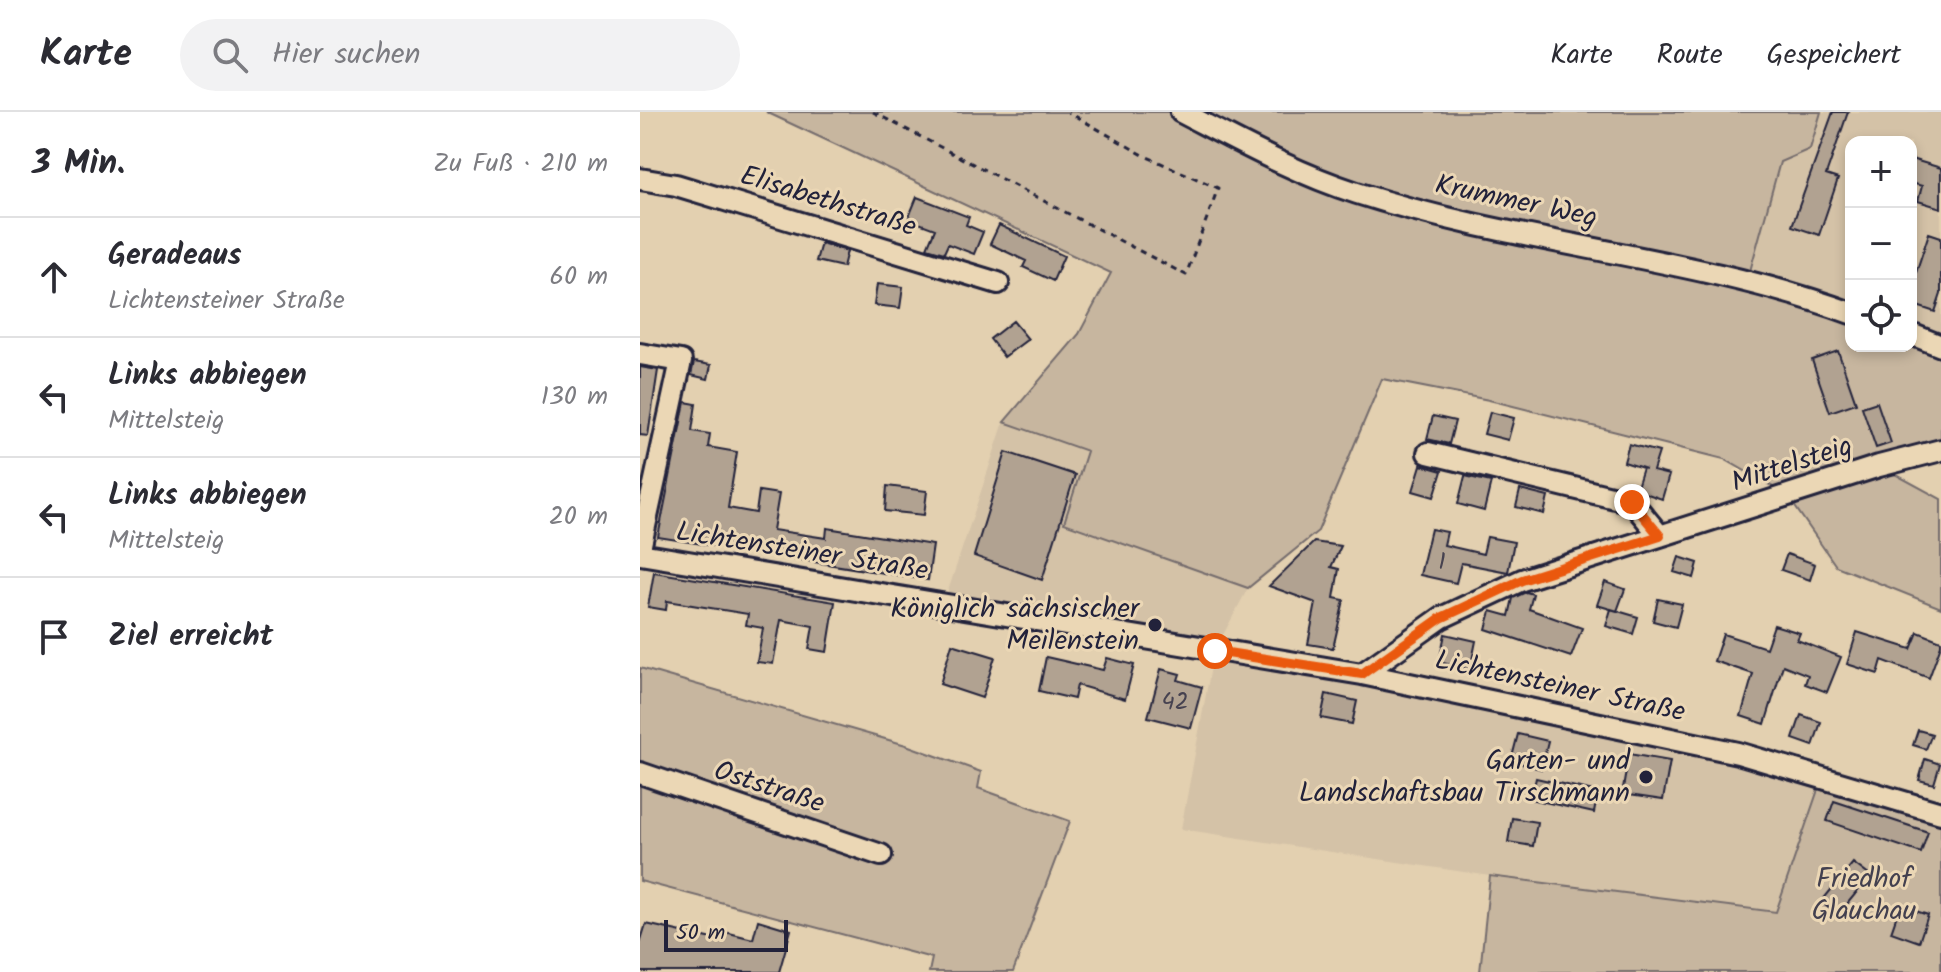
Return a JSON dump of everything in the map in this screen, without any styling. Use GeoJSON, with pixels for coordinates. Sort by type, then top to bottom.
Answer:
{"type":"FeatureCollection","features":[{"type":"Feature","properties":{"kind":"street","name":"Krummer Weg"},"geometry":{"type":"LineString","coordinates":[[1181,112],[1290,169],[1356,193],[1428,213],[1666,262],[1810,298],[1845,311]]}},
{"type":"Feature","properties":{"kind":"street","name":"Elisabethstraße"},"geometry":{"type":"LineString","coordinates":[[640,179],[676,185],[998,283]]}},
{"type":"Feature","properties":{"kind":"street"},"geometry":{"type":"LineString","coordinates":[[1917,336],[1941,346]]}},
{"type":"Feature","properties":{"kind":"street"},"geometry":{"type":"LineString","coordinates":[[640,354],[681,361],[640,551]]}},
{"type":"Feature","properties":{"kind":"street","name":"Mittelsteig"},"geometry":{"type":"LineString","coordinates":[[1362,674],[1441,618],[1508,586],[1879,466],[1941,450]]}},
{"type":"Feature","properties":{"kind":"street"},"geometry":{"type":"LineString","coordinates":[[1428,453],[1632,502],[1660,536]]}},
{"type":"Feature","properties":{"kind":"street","name":"Lichtensteiner Straße"},"geometry":{"type":"LineString","coordinates":[[640,551],[1362,674],[1738,753],[1941,813]]}},
{"type":"Feature","properties":{"kind":"street","name":"Oststraße"},"geometry":{"type":"LineString","coordinates":[[640,773],[881,855]]}},
{"type":"Feature","properties":{"kind":"path"},"geometry":{"type":"LineString","coordinates":[[873,112],[1186,275],[1218,188],[1145,156],[1068,112]]}},
{"type":"Feature","properties":{"kind":"shaded area"},"geometry":{"type":"Polygon","coordinates":[[[1821,112],[1941,112],[1941,337],[1917,335],[1917,136],[1845,136],[1845,311],[1747,282],[1780,162],[1810,149],[1821,112]]]}},
{"type":"Feature","properties":{"kind":"shaded area"},"geometry":{"type":"Polygon","coordinates":[[[1004,422],[1088,449],[1065,523],[1248,588],[1215,650],[1822,778],[1776,913],[1490,876],[1181,829],[1214,651],[944,603],[1004,422]]]}},
{"type":"Feature","properties":{"kind":"green space"},"geometry":{"type":"Polygon","coordinates":[[[766,112],[1821,112],[1810,149],[1780,162],[1747,282],[1845,311],[1845,352],[1917,352],[1917,335],[1941,337],[1941,450],[1880,466],[1941,499],[1941,608],[1836,566],[1787,495],[1724,459],[1489,400],[1382,379],[1318,531],[1248,588],[1064,523],[1087,451],[1004,422],[1079,334],[1111,273],[766,112]]]}},
{"type":"Feature","properties":{"kind":"green space"},"geometry":{"type":"Polygon","coordinates":[[[640,668],[906,745],[981,772],[978,788],[1070,821],[1013,972],[929,972],[932,958],[640,881],[640,668]]]}},
{"type":"Feature","properties":{"kind":"green space","name":"Friedhof Glauchau"},"geometry":{"type":"Polygon","coordinates":[[[1822,778],[1941,814],[1941,972],[1480,972],[1490,876],[1776,912],[1822,778]]]}},
{"type":"Feature","properties":{"kind":"building"},"geometry":{"type":"Polygon","coordinates":[[[1833,112],[1848,112],[1826,175],[1838,179],[1819,235],[1792,226],[1833,112]]]}},
{"type":"Feature","properties":{"kind":"building"},"geometry":{"type":"Polygon","coordinates":[[[1917,161],[1941,168],[1941,208],[1918,201],[1922,186],[1917,185],[1917,161]]]}},
{"type":"Feature","properties":{"kind":"building"},"geometry":{"type":"Polygon","coordinates":[[[917,197],[969,217],[966,225],[983,232],[974,254],[948,244],[944,253],[927,248],[935,229],[908,219],[917,197]]]}},
{"type":"Feature","properties":{"kind":"building"},"geometry":{"type":"Polygon","coordinates":[[[999,225],[1064,256],[1053,281],[1023,267],[1026,261],[990,244],[999,225]]]}},
{"type":"Feature","properties":{"kind":"building"},"geometry":{"type":"Polygon","coordinates":[[[1929,233],[1941,237],[1941,294],[1935,312],[1917,306],[1917,270],[1929,233]]]}},
{"type":"Feature","properties":{"kind":"building"},"geometry":{"type":"Polygon","coordinates":[[[821,243],[847,251],[843,267],[816,261],[821,243]]]}},
{"type":"Feature","properties":{"kind":"building"},"geometry":{"type":"Polygon","coordinates":[[[877,284],[903,287],[900,308],[874,305],[877,284]]]}},
{"type":"Feature","properties":{"kind":"building"},"geometry":{"type":"Polygon","coordinates":[[[1013,321],[1028,339],[1004,357],[990,339],[1013,321]]]}},
{"type":"Feature","properties":{"kind":"building"},"geometry":{"type":"Polygon","coordinates":[[[1838,351],[1856,403],[1830,412],[1812,360],[1838,351]]]}},
{"type":"Feature","properties":{"kind":"building"},"geometry":{"type":"Polygon","coordinates":[[[694,362],[711,365],[708,379],[691,375],[694,362]]]}},
{"type":"Feature","properties":{"kind":"building"},"geometry":{"type":"Polygon","coordinates":[[[640,367],[658,370],[648,436],[640,435],[640,367]]]}},
{"type":"Feature","properties":{"kind":"building"},"geometry":{"type":"Polygon","coordinates":[[[685,402],[696,404],[692,431],[710,434],[708,447],[737,452],[728,508],[756,513],[759,491],[779,494],[773,530],[826,538],[827,528],[933,545],[928,580],[658,537],[685,402]]]}},
{"type":"Feature","properties":{"kind":"building"},"geometry":{"type":"Polygon","coordinates":[[[1877,402],[1891,443],[1876,448],[1862,407],[1877,402]]]}},
{"type":"Feature","properties":{"kind":"building"},"geometry":{"type":"Polygon","coordinates":[[[1490,412],[1514,418],[1508,440],[1484,434],[1490,412]]]}},
{"type":"Feature","properties":{"kind":"building"},"geometry":{"type":"Polygon","coordinates":[[[1433,416],[1455,421],[1449,444],[1427,439],[1433,416]]]}},
{"type":"Feature","properties":{"kind":"building"},"geometry":{"type":"Polygon","coordinates":[[[1629,444],[1659,452],[1653,471],[1669,475],[1662,499],[1636,490],[1643,468],[1624,462],[1629,444]]]}},
{"type":"Feature","properties":{"kind":"building"},"geometry":{"type":"Polygon","coordinates":[[[1006,452],[1075,475],[1042,580],[974,556],[1006,452]]]}},
{"type":"Feature","properties":{"kind":"building"},"geometry":{"type":"Polygon","coordinates":[[[1421,465],[1442,471],[1434,497],[1413,491],[1421,465]]]}},
{"type":"Feature","properties":{"kind":"building"},"geometry":{"type":"Polygon","coordinates":[[[1465,476],[1491,482],[1484,511],[1458,504],[1465,476]]]}},
{"type":"Feature","properties":{"kind":"building"},"geometry":{"type":"Polygon","coordinates":[[[887,486],[927,491],[924,515],[885,511],[887,486]]]}},
{"type":"Feature","properties":{"kind":"building"},"geometry":{"type":"Polygon","coordinates":[[[1520,490],[1548,497],[1544,514],[1516,507],[1520,490]]]}},
{"type":"Feature","properties":{"kind":"building"},"geometry":{"type":"Polygon","coordinates":[[[1431,529],[1447,532],[1444,545],[1483,554],[1487,537],[1514,542],[1508,572],[1461,563],[1456,583],[1420,575],[1431,529]]]}},
{"type":"Feature","properties":{"kind":"building"},"geometry":{"type":"Polygon","coordinates":[[[1314,542],[1341,546],[1331,567],[1339,569],[1334,598],[1344,600],[1333,648],[1308,644],[1316,603],[1269,586],[1314,542]]]}},
{"type":"Feature","properties":{"kind":"building"},"geometry":{"type":"Polygon","coordinates":[[[1787,554],[1815,564],[1810,580],[1781,570],[1787,554]]]}},
{"type":"Feature","properties":{"kind":"building"},"geometry":{"type":"Polygon","coordinates":[[[1679,557],[1698,563],[1694,578],[1674,572],[1679,557]]]}},
{"type":"Feature","properties":{"kind":"building"},"geometry":{"type":"Polygon","coordinates":[[[654,572],[835,602],[827,652],[809,649],[813,626],[781,620],[773,664],[757,662],[763,628],[746,625],[748,614],[667,601],[666,610],[648,607],[654,572]]]}},
{"type":"Feature","properties":{"kind":"building"},"geometry":{"type":"Polygon","coordinates":[[[1605,582],[1625,589],[1617,611],[1597,605],[1605,582]]]}},
{"type":"Feature","properties":{"kind":"building"},"geometry":{"type":"Polygon","coordinates":[[[1526,592],[1533,594],[1529,609],[1582,628],[1571,657],[1486,629],[1491,611],[1509,616],[1513,598],[1526,592]]]}},
{"type":"Feature","properties":{"kind":"building"},"geometry":{"type":"Polygon","coordinates":[[[1658,599],[1682,604],[1676,627],[1653,621],[1658,599]]]}},
{"type":"Feature","properties":{"kind":"building"},"geometry":{"type":"Polygon","coordinates":[[[1611,609],[1638,617],[1633,634],[1606,626],[1611,609]]]}},
{"type":"Feature","properties":{"kind":"building"},"geometry":{"type":"Polygon","coordinates":[[[1774,625],[1800,633],[1797,640],[1841,657],[1827,692],[1805,684],[1808,675],[1783,665],[1765,724],[1741,716],[1753,674],[1714,661],[1723,634],[1766,648],[1774,625]]]}},
{"type":"Feature","properties":{"kind":"building"},"geometry":{"type":"Polygon","coordinates":[[[1857,632],[1911,649],[1918,632],[1941,641],[1929,678],[1882,660],[1878,674],[1847,664],[1857,632]]]}},
{"type":"Feature","properties":{"kind":"building"},"geometry":{"type":"Polygon","coordinates":[[[1445,634],[1476,641],[1470,670],[1439,662],[1445,634]]]}},
{"type":"Feature","properties":{"kind":"building"},"geometry":{"type":"Polygon","coordinates":[[[952,644],[995,657],[982,698],[940,684],[952,644]]]}},
{"type":"Feature","properties":{"kind":"building"},"geometry":{"type":"Polygon","coordinates":[[[1046,657],[1103,670],[1107,658],[1134,665],[1125,699],[1077,685],[1074,699],[1039,691],[1046,657]]]}},
{"type":"Feature","properties":{"kind":"building"},"geometry":{"type":"Polygon","coordinates":[[[1161,669],[1180,674],[1178,680],[1202,687],[1191,728],[1148,717],[1161,669]]]}},
{"type":"Feature","properties":{"kind":"building"},"geometry":{"type":"Polygon","coordinates":[[[1326,694],[1357,701],[1352,724],[1321,718],[1326,694]]]}},
{"type":"Feature","properties":{"kind":"building"},"geometry":{"type":"Polygon","coordinates":[[[1801,715],[1821,722],[1813,746],[1793,739],[1801,715]]]}},
{"type":"Feature","properties":{"kind":"building"},"geometry":{"type":"Polygon","coordinates":[[[1918,730],[1932,734],[1926,749],[1913,745],[1918,730]]]}},
{"type":"Feature","properties":{"kind":"building"},"geometry":{"type":"Polygon","coordinates":[[[1518,734],[1548,741],[1541,769],[1511,761],[1518,734]]]}},
{"type":"Feature","properties":{"kind":"building","name":"Garten- und Landschaftsbau Tirschmann"},"geometry":{"type":"Polygon","coordinates":[[[1629,754],[1670,761],[1663,800],[1622,794],[1629,754]]]}},
{"type":"Feature","properties":{"kind":"building"},"geometry":{"type":"Polygon","coordinates":[[[1925,759],[1940,764],[1934,784],[1919,780],[1925,759]]]}},
{"type":"Feature","properties":{"kind":"building"},"geometry":{"type":"Polygon","coordinates":[[[1536,778],[1598,792],[1594,813],[1531,799],[1536,778]]]}},
{"type":"Feature","properties":{"kind":"building"},"geometry":{"type":"Polygon","coordinates":[[[1834,801],[1928,832],[1921,853],[1827,821],[1834,801]]]}},
{"type":"Feature","properties":{"kind":"building"},"geometry":{"type":"Polygon","coordinates":[[[1512,818],[1537,822],[1533,846],[1508,842],[1512,818]]]}},
{"type":"Feature","properties":{"kind":"building"},"geometry":{"type":"Polygon","coordinates":[[[1853,863],[1870,876],[1838,915],[1821,902],[1853,863]]]}},
{"type":"Feature","properties":{"kind":"building"},"geometry":{"type":"Polygon","coordinates":[[[1900,906],[1928,915],[1919,942],[1891,932],[1900,906]]]}},
{"type":"Feature","properties":{"kind":"building"},"geometry":{"type":"Polygon","coordinates":[[[758,920],[791,930],[779,972],[640,972],[640,943],[646,924],[722,941],[725,932],[753,939],[758,920]]]}},
{"type":"Feature","properties":{"kind":"place","name":"Königlich sächsischer Meilenstein"},"geometry":{"type":"Point","coordinates":[1155,625]}},
{"type":"Feature","properties":{"kind":"place","name":"Garten- und Landschaftsbau Tirschmann"},"geometry":{"type":"Point","coordinates":[1646,777]}},
{"type":"Feature","properties":{"kind":"route"},"geometry":{"type":"LineString","coordinates":[[1215,651],[1362,674],[1404,641],[1441,618],[1522,580],[1660,536],[1632,502]]}}]}
